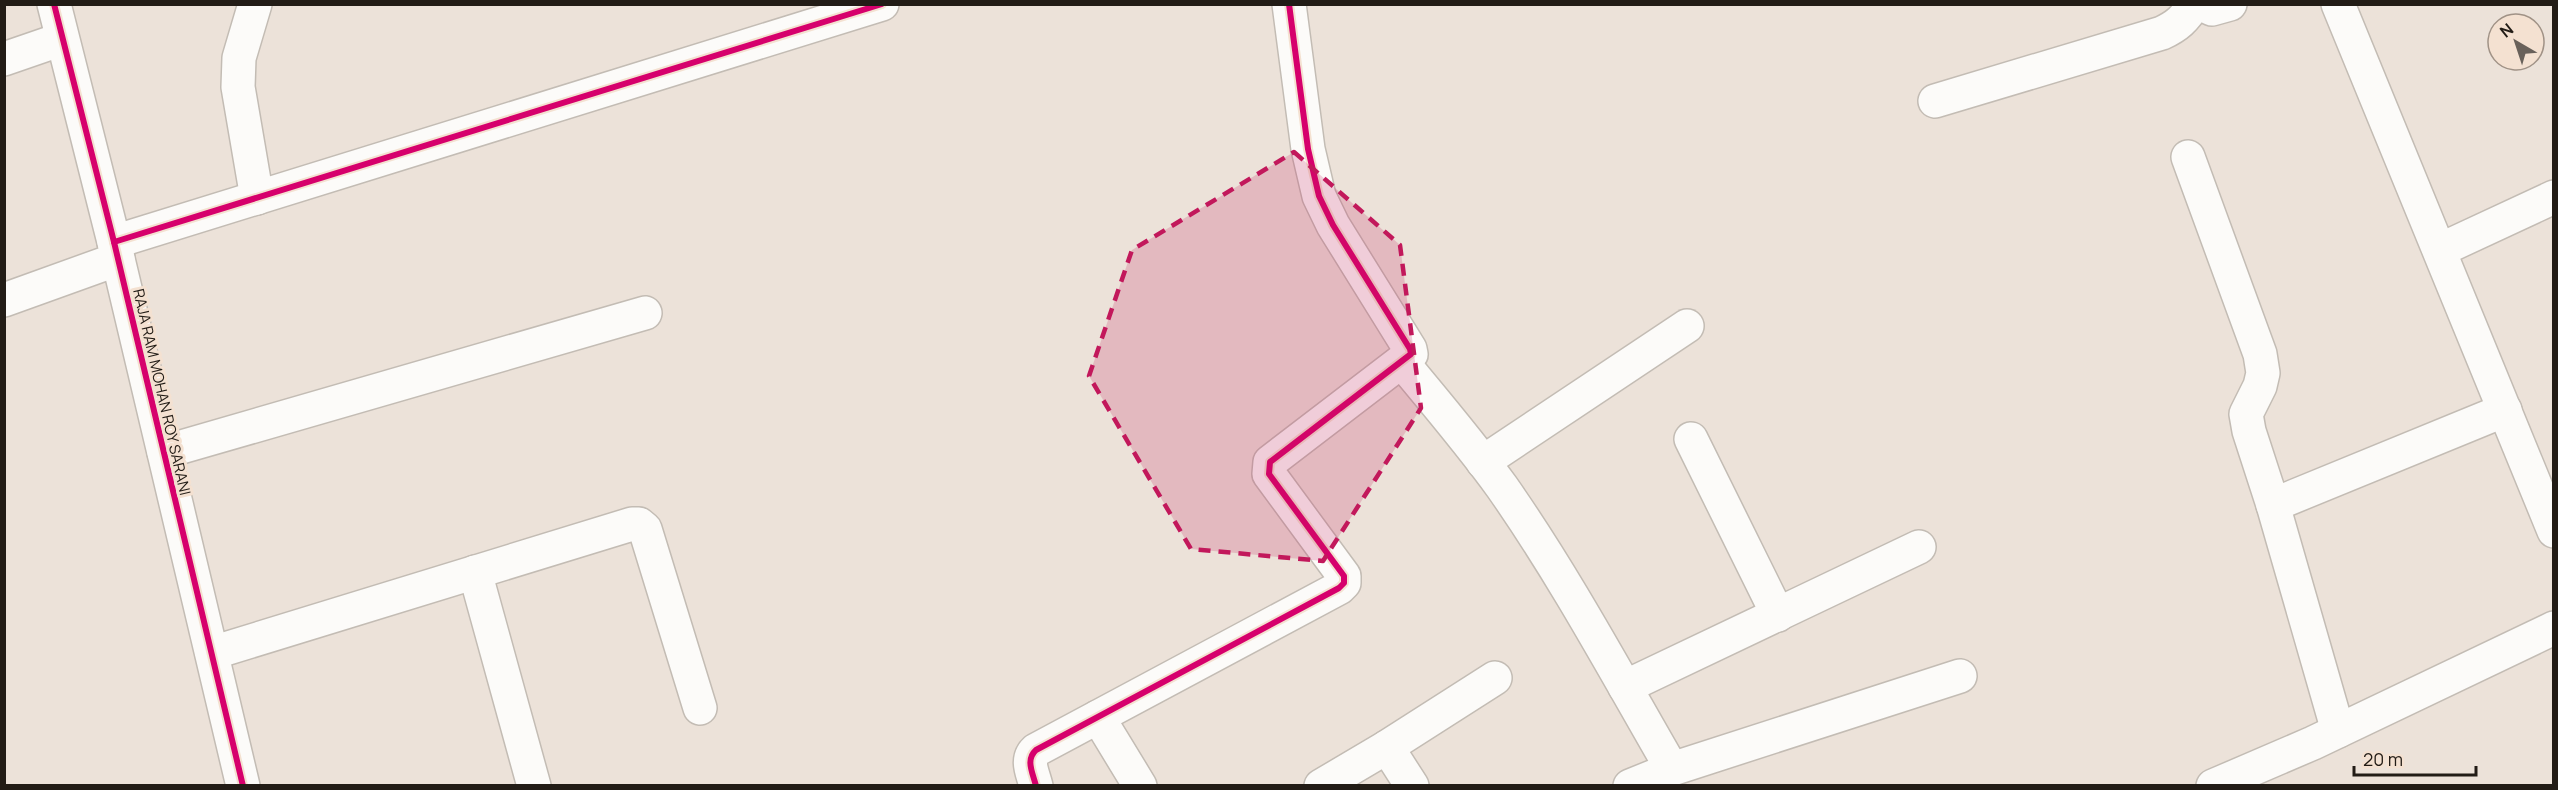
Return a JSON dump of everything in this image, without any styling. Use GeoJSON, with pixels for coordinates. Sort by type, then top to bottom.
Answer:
{"type":"FeatureCollection","features":[{"type":"Feature","properties":{"kind":"street","name":"RAJA RAM MOHAN ROY SARANI"},"geometry":{"type":"LineString","coordinates":[[54,4],[116,251],[243,786]]}},
{"type":"Feature","properties":{"kind":"street"},"geometry":{"type":"LineString","coordinates":[[255,4],[239,58],[238,87],[257,198]]}},
{"type":"Feature","properties":{"kind":"street"},"geometry":{"type":"LineString","coordinates":[[4,300],[116,251],[257,198],[882,4]]}},
{"type":"Feature","properties":{"kind":"street"},"geometry":{"type":"LineString","coordinates":[[1036,786],[1029,762],[1036,750],[1340,588],[1344,582],[1344,576],[1269,474],[1268,467],[1270,462],[1411,354],[1333,225],[1319,196],[1308,149],[1289,4]]}},
{"type":"Feature","properties":{"kind":"street"},"geometry":{"type":"LineString","coordinates":[[1935,101],[2162,33],[2186,17],[2194,4]]}},
{"type":"Feature","properties":{"kind":"street"},"geometry":{"type":"LineString","coordinates":[[2201,4],[2212,9],[2230,4]]}},
{"type":"Feature","properties":{"kind":"street"},"geometry":{"type":"LineString","coordinates":[[2338,4],[2553,531]]}},
{"type":"Feature","properties":{"kind":"street"},"geometry":{"type":"LineString","coordinates":[[4,59],[62,39]]}},
{"type":"Feature","properties":{"kind":"street"},"geometry":{"type":"LineString","coordinates":[[2188,157],[2260,354],[2263,374],[2260,386],[2246,414],[2249,431],[2273,504],[2338,731]]}},
{"type":"Feature","properties":{"kind":"street"},"geometry":{"type":"LineString","coordinates":[[2440,250],[2553,197]]}},
{"type":"Feature","properties":{"kind":"street"},"geometry":{"type":"LineString","coordinates":[[164,452],[645,313]]}},
{"type":"Feature","properties":{"kind":"street"},"geometry":{"type":"LineString","coordinates":[[1483,462],[1688,326]]}},
{"type":"Feature","properties":{"kind":"street"},"geometry":{"type":"LineString","coordinates":[[1402,362],[1483,462],[1536,539],[1672,769]]}},
{"type":"Feature","properties":{"kind":"street"},"geometry":{"type":"LineString","coordinates":[[2273,504],[2505,410]]}},
{"type":"Feature","properties":{"kind":"street"},"geometry":{"type":"LineString","coordinates":[[1691,439],[1778,615]]}},
{"type":"Feature","properties":{"kind":"street"},"geometry":{"type":"LineString","coordinates":[[212,653],[632,524],[639,524],[645,529],[700,708]]}},
{"type":"Feature","properties":{"kind":"street"},"geometry":{"type":"LineString","coordinates":[[1625,687],[1919,547]]}},
{"type":"Feature","properties":{"kind":"street"},"geometry":{"type":"LineString","coordinates":[[475,572],[534,786]]}},
{"type":"Feature","properties":{"kind":"street"},"geometry":{"type":"LineString","coordinates":[[2213,786],[2338,731],[2553,628]]}},
{"type":"Feature","properties":{"kind":"street"},"geometry":{"type":"LineString","coordinates":[[1630,786],[1672,769],[1960,676]]}},
{"type":"Feature","properties":{"kind":"street"},"geometry":{"type":"LineString","coordinates":[[1322,786],[1495,678]]}},
{"type":"Feature","properties":{"kind":"street"},"geometry":{"type":"LineString","coordinates":[[1098,717],[1140,786]]}},
{"type":"Feature","properties":{"kind":"street"},"geometry":{"type":"LineString","coordinates":[[1387,747],[1412,786]]}},
{"type":"Feature","properties":{"kind":"highlighted area"},"geometry":{"type":"Polygon","coordinates":[[[1294,152],[1400,245],[1421,408],[1323,561],[1191,549],[1089,376],[1132,250],[1294,152]]]}},
{"type":"Feature","properties":{"kind":"cycle path"},"geometry":{"type":"LineString","coordinates":[[54,4],[114,242],[243,786]]}},
{"type":"Feature","properties":{"kind":"cycle path"},"geometry":{"type":"LineString","coordinates":[[114,242],[882,4]]}},
{"type":"Feature","properties":{"kind":"cycle path"},"geometry":{"type":"LineString","coordinates":[[1036,786],[1030,762],[1036,750],[1339,588],[1344,583],[1344,576],[1269,474],[1270,462],[1411,354],[1333,225],[1319,196],[1308,149],[1289,4]]}}]}
